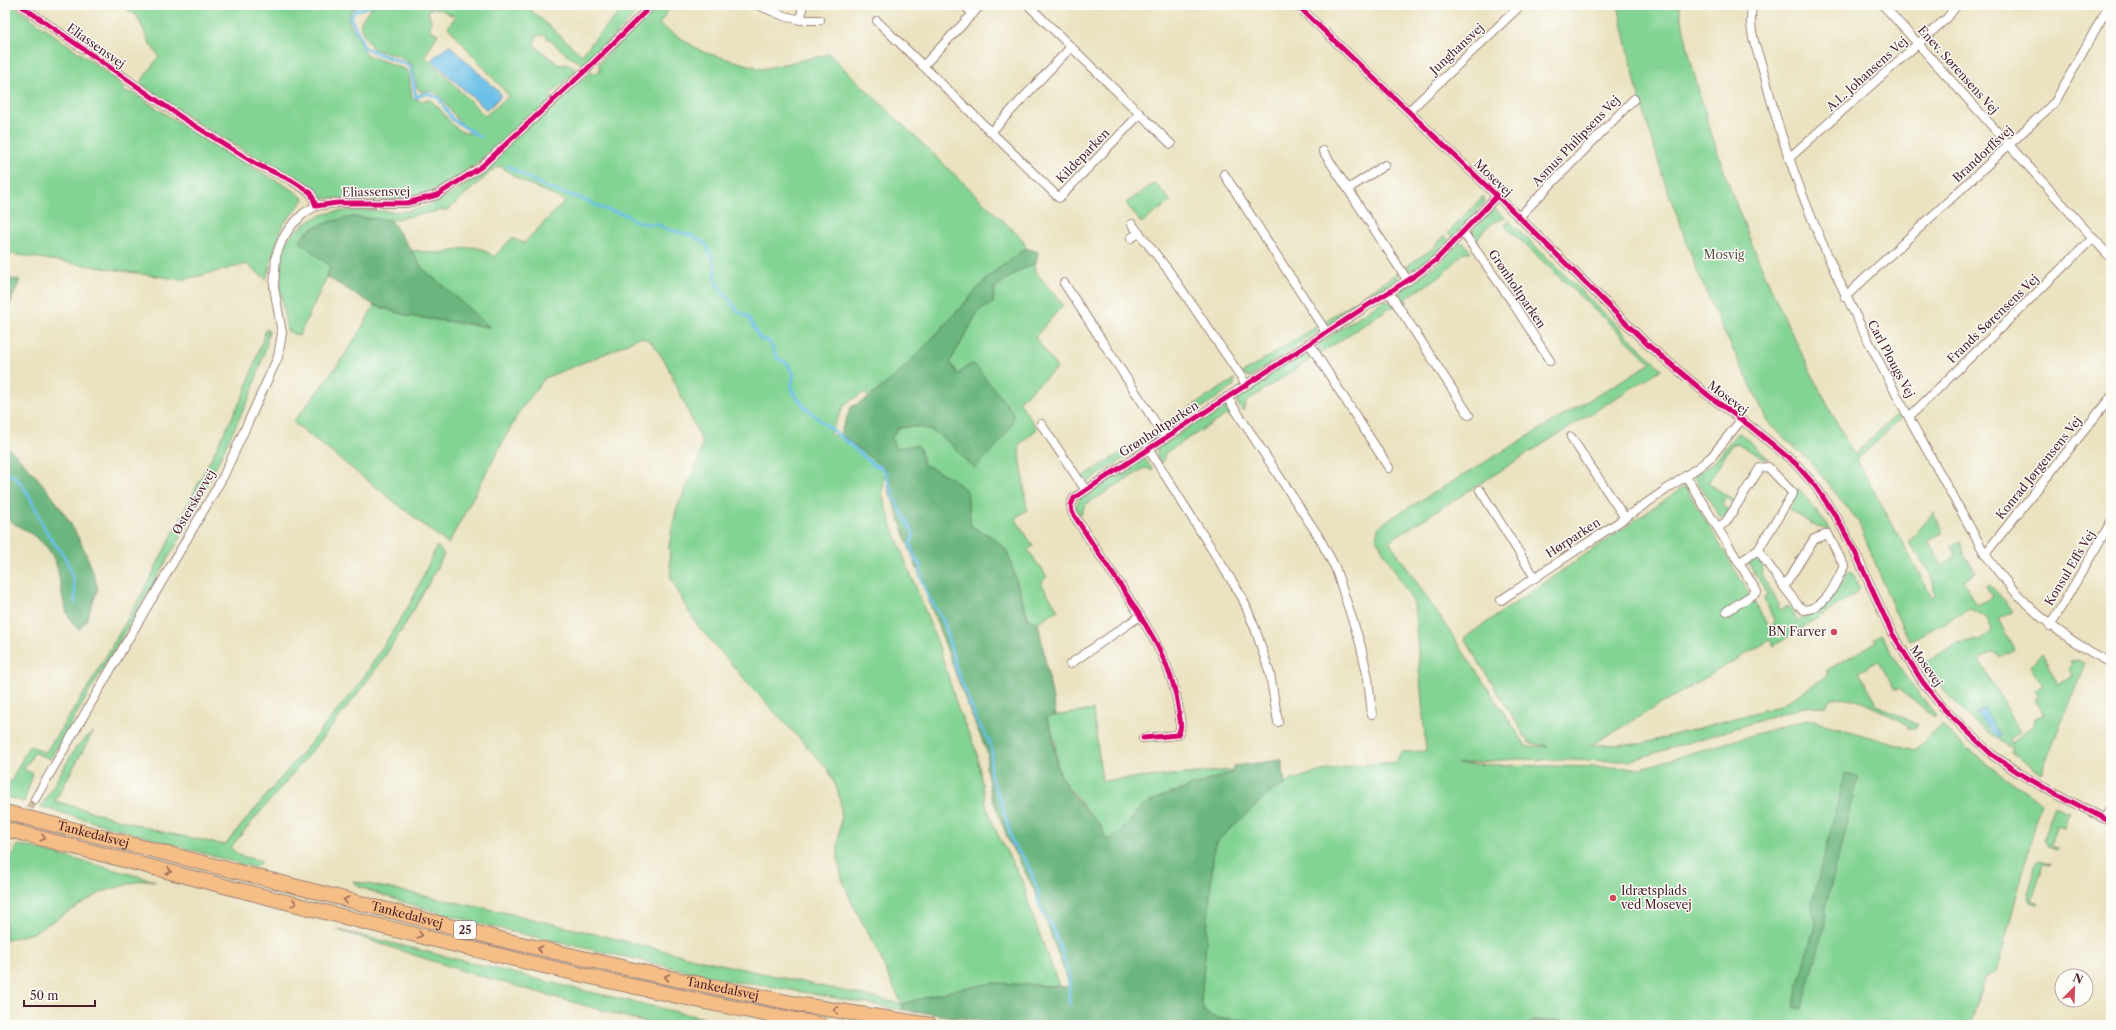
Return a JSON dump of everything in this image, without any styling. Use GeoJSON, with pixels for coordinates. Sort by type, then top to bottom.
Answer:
{"type":"FeatureCollection","features":[{"type":"Feature","properties":{"kind":"highway","name":"Tankedalsvej"},"geometry":{"type":"LineString","coordinates":[[5,812],[496,938],[633,970],[802,1005],[930,1025]]}},
{"type":"Feature","properties":{"kind":"highway","name":"Tankedalsvej"},"geometry":{"type":"LineString","coordinates":[[5,828],[496,955],[720,1006],[822,1025]]}},
{"type":"Feature","properties":{"kind":"street","name":"Eliassensvej"},"geometry":{"type":"LineString","coordinates":[[20,5],[184,119],[256,164],[291,180],[311,193],[316,206],[337,202],[407,203],[437,195],[481,167],[586,70],[652,5]]}},
{"type":"Feature","properties":{"kind":"street"},"geometry":{"type":"LineString","coordinates":[[758,5],[784,16],[801,20],[820,20]]}},
{"type":"Feature","properties":{"kind":"street"},"geometry":{"type":"LineString","coordinates":[[964,5],[973,14]]}},
{"type":"Feature","properties":{"kind":"street"},"geometry":{"type":"LineString","coordinates":[[923,66],[981,5]]}},
{"type":"Feature","properties":{"kind":"street"},"geometry":{"type":"LineString","coordinates":[[1028,5],[1171,144]]}},
{"type":"Feature","properties":{"kind":"street","name":"Junghansvej"},"geometry":{"type":"LineString","coordinates":[[1409,111],[1521,5]]}},
{"type":"Feature","properties":{"kind":"street","name":"Carl Plougs Vej"},"geometry":{"type":"LineString","coordinates":[[1753,5],[1751,10],[1752,32],[1776,124],[1813,223],[1845,297],[1873,352],[1985,554],[2002,578],[2022,600],[2050,626],[2070,640],[2111,664]]}},
{"type":"Feature","properties":{"kind":"street","name":"Enev. Sørensens Vej"},"geometry":{"type":"LineString","coordinates":[[1883,5],[2111,258]]}},
{"type":"Feature","properties":{"kind":"street","name":"A.L. Johansens Vej"},"geometry":{"type":"LineString","coordinates":[[1789,158],[1948,18],[1957,5]]}},
{"type":"Feature","properties":{"kind":"street","name":"Brandorffsvej"},"geometry":{"type":"LineString","coordinates":[[1845,297],[2010,146],[2055,102],[2109,5]]}},
{"type":"Feature","properties":{"kind":"street","name":"Mosevej"},"geometry":{"type":"LineString","coordinates":[[1303,7],[1648,345],[1708,396],[1795,463],[1816,487],[1837,518],[1892,633],[1922,681],[1944,709],[1992,754],[2018,773],[2108,821],[2111,807]]}},
{"type":"Feature","properties":{"kind":"street"},"geometry":{"type":"LineString","coordinates":[[801,20],[802,9]]}},
{"type":"Feature","properties":{"kind":"street","name":"Kildeparken"},"geometry":{"type":"LineString","coordinates":[[877,21],[1059,198],[1140,114]]}},
{"type":"Feature","properties":{"kind":"street"},"geometry":{"type":"LineString","coordinates":[[991,132],[1071,47]]}},
{"type":"Feature","properties":{"kind":"street","name":"Asmus Philipsens Vej"},"geometry":{"type":"LineString","coordinates":[[1518,217],[1634,99]]}},
{"type":"Feature","properties":{"kind":"street"},"geometry":{"type":"LineString","coordinates":[[1323,152],[1408,280]]}},
{"type":"Feature","properties":{"kind":"street"},"geometry":{"type":"LineString","coordinates":[[1348,189],[1385,165]]}},
{"type":"Feature","properties":{"kind":"street"},"geometry":{"type":"LineString","coordinates":[[1224,174],[1326,332]]}},
{"type":"Feature","properties":{"kind":"street","name":"Grønholtparken"},"geometry":{"type":"LineString","coordinates":[[1143,738],[1177,735],[1180,732],[1181,726],[1176,693],[1166,661],[1140,616],[1072,512],[1071,505],[1074,498],[1085,489],[1408,280],[1436,260],[1497,196]]}},
{"type":"Feature","properties":{"kind":"street","name":"Østerskovvej"},"geometry":{"type":"LineString","coordinates":[[35,798],[223,477],[278,357],[282,333],[274,287],[276,256],[282,240],[291,226],[304,213],[316,206]]}},
{"type":"Feature","properties":{"kind":"street"},"geometry":{"type":"LineString","coordinates":[[1132,224],[1169,271],[1246,384]]}},
{"type":"Feature","properties":{"kind":"street","name":"Grønholtparken"},"geometry":{"type":"LineString","coordinates":[[1463,232],[1513,303],[1550,361]]}},
{"type":"Feature","properties":{"kind":"street"},"geometry":{"type":"LineString","coordinates":[[1131,238],[1139,233]]}},
{"type":"Feature","properties":{"kind":"street","name":"Frands Sørensens Vej"},"geometry":{"type":"LineString","coordinates":[[1909,417],[2093,238]]}},
{"type":"Feature","properties":{"kind":"street","name":"Grønholtparken"},"geometry":{"type":"LineString","coordinates":[[1064,283],[1165,437]]}},
{"type":"Feature","properties":{"kind":"street"},"geometry":{"type":"LineString","coordinates":[[1389,292],[1469,415]]}},
{"type":"Feature","properties":{"kind":"street"},"geometry":{"type":"LineString","coordinates":[[1309,344],[1389,468]]}},
{"type":"Feature","properties":{"kind":"street"},"geometry":{"type":"LineString","coordinates":[[1227,397],[1317,534],[1335,567],[1360,643],[1368,678],[1372,714]]}},
{"type":"Feature","properties":{"kind":"street","name":"Konrad Jørgensens Vej"},"geometry":{"type":"LineString","coordinates":[[1985,554],[2111,397]]}},
{"type":"Feature","properties":{"kind":"street","name":"Hørparken"},"geometry":{"type":"LineString","coordinates":[[1501,600],[1686,476],[1712,456],[1741,420]]}},
{"type":"Feature","properties":{"kind":"street"},"geometry":{"type":"LineString","coordinates":[[1041,424],[1085,489]]}},
{"type":"Feature","properties":{"kind":"street"},"geometry":{"type":"LineString","coordinates":[[1571,437],[1625,518]]}},
{"type":"Feature","properties":{"kind":"street","name":"Grønholtparken"},"geometry":{"type":"LineString","coordinates":[[1148,448],[1242,597],[1256,631],[1270,674],[1278,722]]}},
{"type":"Feature","properties":{"kind":"street"},"geometry":{"type":"LineString","coordinates":[[1718,527],[1726,522],[1760,468],[1768,467],[1793,493],[1758,550],[1740,562]]}},
{"type":"Feature","properties":{"kind":"street"},"geometry":{"type":"LineString","coordinates":[[1686,476],[1757,592],[1728,611]]}},
{"type":"Feature","properties":{"kind":"street"},"geometry":{"type":"LineString","coordinates":[[1480,490],[1535,578]]}},
{"type":"Feature","properties":{"kind":"street","name":"Konsul Effs Vej"},"geometry":{"type":"LineString","coordinates":[[2050,626],[2111,522]]}},
{"type":"Feature","properties":{"kind":"street"},"geometry":{"type":"LineString","coordinates":[[1758,550],[1784,586],[1798,605],[1804,610],[1810,609],[1824,602],[1844,566],[1828,534],[1814,539],[1784,586]]}},
{"type":"Feature","properties":{"kind":"street"},"geometry":{"type":"LineString","coordinates":[[1070,664],[1140,616]]}},
{"type":"Feature","properties":{"kind":"green space"},"geometry":{"type":"Polygon","coordinates":[[[5,5],[12,5],[119,81],[125,92],[133,93],[221,150],[293,190],[304,199],[282,226],[266,279],[247,264],[182,280],[5,253],[5,5]]]}},
{"type":"Feature","properties":{"kind":"green space"},"geometry":{"type":"Polygon","coordinates":[[[128,5],[361,5],[351,11],[348,21],[360,40],[365,54],[406,70],[409,74],[412,98],[422,101],[430,100],[454,126],[465,133],[471,133],[456,118],[440,96],[432,91],[421,92],[417,87],[412,65],[399,56],[373,49],[362,31],[361,22],[374,5],[525,5],[582,55],[598,35],[627,5],[645,5],[585,65],[571,58],[544,35],[537,36],[534,45],[559,65],[569,64],[577,70],[550,95],[557,104],[589,73],[600,72],[599,65],[601,61],[657,5],[671,5],[659,25],[703,52],[762,69],[829,54],[1023,240],[1026,248],[990,275],[930,341],[893,378],[869,398],[865,392],[845,404],[830,434],[833,436],[840,434],[886,469],[882,494],[893,529],[938,644],[958,709],[976,750],[985,801],[994,827],[1023,883],[1031,911],[1059,986],[994,983],[902,1004],[873,942],[850,898],[843,880],[838,856],[841,809],[839,797],[828,769],[754,690],[698,626],[687,609],[671,578],[669,546],[674,519],[677,508],[699,460],[702,442],[666,363],[653,344],[646,339],[639,337],[614,350],[545,378],[519,412],[448,544],[293,422],[347,351],[374,305],[408,316],[489,327],[423,269],[411,250],[439,253],[473,247],[486,251],[494,257],[512,238],[524,243],[565,201],[520,180],[500,166],[495,168],[449,209],[391,220],[352,217],[321,225],[308,232],[330,266],[327,277],[299,336],[287,331],[279,280],[280,259],[285,244],[298,229],[320,216],[340,211],[403,211],[420,208],[458,190],[482,172],[502,152],[494,148],[468,171],[423,196],[387,200],[319,198],[311,189],[197,123],[140,83],[159,56],[150,44],[137,16],[126,9],[128,5]],[[430,8],[428,12],[431,21],[430,30],[438,34],[425,56],[485,116],[509,96],[448,27],[455,17],[442,10],[430,8]]]}},
{"type":"Feature","properties":{"kind":"green space","name":"Mosvig"},"geometry":{"type":"Polygon","coordinates":[[[1618,5],[1679,5],[1692,64],[1708,122],[1727,180],[1773,292],[1826,402],[1854,455],[1897,414],[1900,419],[1857,460],[1932,597],[1935,595],[1932,576],[1909,542],[1933,513],[1944,532],[1928,541],[1942,566],[1956,557],[1951,546],[1960,542],[1965,555],[1976,572],[1963,580],[1977,605],[1992,597],[1986,586],[1990,585],[2014,611],[1998,619],[2014,649],[2000,657],[1993,652],[1979,659],[2020,732],[2009,739],[2011,744],[2035,724],[2034,719],[2044,714],[2035,699],[2039,697],[2035,690],[2043,685],[2030,666],[2042,654],[2058,684],[2072,676],[2069,668],[2072,665],[2070,661],[2077,660],[2085,663],[2041,773],[2010,752],[2012,749],[1976,724],[1944,691],[1924,662],[1957,644],[1980,640],[1992,631],[1985,617],[1970,609],[1910,641],[1895,612],[1859,523],[1811,462],[1770,425],[1718,319],[1696,268],[1664,180],[1637,89],[1618,5]]]}},
{"type":"Feature","properties":{"kind":"green space"},"geometry":{"type":"Polygon","coordinates":[[[1155,183],[1171,201],[1141,223],[1126,203],[1155,183]]]}},
{"type":"Feature","properties":{"kind":"green space"},"geometry":{"type":"Polygon","coordinates":[[[1483,196],[1485,202],[1453,237],[1448,233],[1483,196]]]}},
{"type":"Feature","properties":{"kind":"green space"},"geometry":{"type":"Polygon","coordinates":[[[1494,208],[1505,218],[1487,227],[1477,244],[1472,239],[1473,229],[1494,208]]]}},
{"type":"Feature","properties":{"kind":"green space"},"geometry":{"type":"Polygon","coordinates":[[[352,217],[391,220],[423,269],[490,327],[408,316],[374,305],[327,277],[330,266],[300,242],[308,231],[315,227],[352,217]]]}},
{"type":"Feature","properties":{"kind":"green space","name":"Idrætsplads ved Mosevej"},"geometry":{"type":"Polygon","coordinates":[[[1508,220],[1662,369],[1389,541],[1527,747],[1548,746],[1529,743],[1464,638],[1685,486],[1769,627],[1775,623],[1764,598],[1768,595],[1748,562],[1754,557],[1758,559],[1763,566],[1761,574],[1779,604],[1778,606],[1781,610],[1789,606],[1798,621],[1827,604],[1849,571],[1853,573],[1859,588],[1855,594],[1774,646],[1770,640],[1591,745],[1641,744],[1782,705],[1827,676],[1827,670],[1876,642],[1874,638],[1881,634],[1905,676],[1936,715],[1934,717],[1899,688],[1895,689],[1878,661],[1859,672],[1876,701],[1875,704],[1918,725],[1915,729],[1908,729],[1908,725],[1861,702],[1852,699],[1832,698],[1827,706],[1804,707],[1629,761],[1515,759],[1457,764],[1641,768],[1807,719],[1915,750],[1941,725],[1969,751],[1970,749],[1988,765],[2041,802],[1997,971],[1984,980],[1970,1025],[1535,1021],[1528,1025],[1306,1025],[1216,1018],[1210,1016],[1202,1007],[1201,1001],[1214,847],[1220,838],[1259,801],[1286,783],[1301,777],[1332,769],[1348,766],[1396,762],[1401,752],[1426,751],[1414,604],[1376,538],[1378,528],[1383,523],[1651,363],[1505,226],[1508,220]]]}},
{"type":"Feature","properties":{"kind":"green space"},"geometry":{"type":"Polygon","coordinates":[[[1444,236],[1449,240],[1432,257],[1413,270],[1404,268],[1432,249],[1444,236]]]}},
{"type":"Feature","properties":{"kind":"green space"},"geometry":{"type":"Polygon","coordinates":[[[1459,243],[1464,243],[1471,252],[1465,252],[1443,274],[1408,297],[1404,306],[1398,298],[1401,290],[1439,263],[1459,243]]]}},
{"type":"Feature","properties":{"kind":"green space"},"geometry":{"type":"Polygon","coordinates":[[[1026,248],[1038,252],[1036,263],[1017,272],[995,287],[993,303],[979,310],[950,362],[958,374],[968,366],[974,364],[1012,411],[1013,418],[1011,425],[1000,442],[974,469],[950,443],[932,431],[911,426],[898,428],[891,438],[895,448],[917,445],[920,448],[923,464],[951,478],[967,491],[971,526],[992,537],[1007,551],[1028,620],[1038,622],[1056,715],[1046,718],[1051,729],[1059,773],[1067,787],[1101,826],[1104,837],[1110,840],[1124,828],[1141,808],[1158,798],[1233,772],[1233,766],[1282,760],[1285,785],[1272,791],[1220,838],[1214,847],[1201,1001],[1205,1013],[1216,1018],[1306,1025],[1014,1025],[903,1010],[902,1004],[957,989],[994,983],[1070,987],[1034,889],[1010,844],[991,795],[986,767],[988,754],[967,704],[916,566],[889,490],[886,469],[840,434],[851,407],[869,398],[893,378],[930,341],[990,275],[1026,248]]]}},
{"type":"Feature","properties":{"kind":"green space"},"geometry":{"type":"Polygon","coordinates":[[[1036,263],[1034,270],[1063,305],[1035,337],[1057,368],[1019,401],[1037,429],[1019,445],[1027,510],[1015,518],[1033,546],[1028,550],[1047,577],[1041,583],[1058,610],[1038,622],[1029,620],[1007,551],[992,537],[971,526],[967,491],[951,478],[923,464],[920,448],[895,448],[891,438],[898,428],[911,426],[932,431],[950,443],[974,469],[1014,414],[974,365],[968,366],[958,374],[950,362],[979,310],[993,303],[995,287],[1017,272],[1036,263]]]}},
{"type":"Feature","properties":{"kind":"green space"},"geometry":{"type":"Polygon","coordinates":[[[1399,272],[1397,281],[1332,324],[1324,322],[1399,272]]]}},
{"type":"Feature","properties":{"kind":"green space"},"geometry":{"type":"Polygon","coordinates":[[[5,278],[20,280],[5,316],[5,278]]]}},
{"type":"Feature","properties":{"kind":"green space"},"geometry":{"type":"Polygon","coordinates":[[[1384,300],[1392,302],[1395,308],[1389,308],[1320,354],[1318,351],[1319,343],[1384,300]]]}},
{"type":"Feature","properties":{"kind":"green space"},"geometry":{"type":"Polygon","coordinates":[[[1318,325],[1316,333],[1250,377],[1241,374],[1318,325]]]}},
{"type":"Feature","properties":{"kind":"green space"},"geometry":{"type":"Polygon","coordinates":[[[266,329],[269,330],[266,347],[251,394],[186,528],[50,759],[34,753],[24,769],[33,774],[24,802],[5,797],[5,784],[11,782],[29,745],[45,753],[90,684],[143,592],[245,392],[266,329]]]}},
{"type":"Feature","properties":{"kind":"green space"},"geometry":{"type":"Polygon","coordinates":[[[1304,353],[1310,356],[1310,359],[1246,402],[1243,411],[1237,403],[1239,394],[1304,353]]]}},
{"type":"Feature","properties":{"kind":"green space"},"geometry":{"type":"Polygon","coordinates":[[[1235,379],[1233,387],[1170,429],[1161,426],[1235,379]]]}},
{"type":"Feature","properties":{"kind":"green space"},"geometry":{"type":"Polygon","coordinates":[[[1222,406],[1226,407],[1233,417],[1226,415],[1165,453],[1163,462],[1161,463],[1157,456],[1157,448],[1222,406]]]}},
{"type":"Feature","properties":{"kind":"green space"},"geometry":{"type":"Polygon","coordinates":[[[1155,431],[1154,439],[1089,481],[1081,478],[1155,431]]]}},
{"type":"Feature","properties":{"kind":"green space"},"geometry":{"type":"Polygon","coordinates":[[[1740,433],[1769,459],[1764,459],[1737,443],[1732,445],[1708,483],[1735,501],[1734,503],[1726,498],[1722,504],[1729,510],[1724,518],[1721,519],[1694,476],[1717,459],[1736,434],[1740,433]]]}},
{"type":"Feature","properties":{"kind":"green space"},"geometry":{"type":"Polygon","coordinates":[[[5,444],[36,476],[62,510],[83,548],[91,568],[98,589],[86,621],[79,630],[72,623],[64,605],[59,575],[49,550],[32,534],[5,518],[5,444]]]}},
{"type":"Feature","properties":{"kind":"green space"},"geometry":{"type":"Polygon","coordinates":[[[1142,458],[1146,460],[1153,470],[1145,468],[1085,505],[1081,515],[1075,508],[1080,498],[1142,458]]]}},
{"type":"Feature","properties":{"kind":"green space"},"geometry":{"type":"Polygon","coordinates":[[[1798,488],[1831,530],[1817,527],[1789,509],[1798,488]]]}},
{"type":"Feature","properties":{"kind":"green space"},"geometry":{"type":"Polygon","coordinates":[[[437,546],[444,554],[426,589],[396,640],[362,688],[330,729],[230,848],[241,856],[262,861],[255,868],[41,807],[76,747],[93,732],[55,801],[162,832],[225,845],[360,683],[411,602],[437,546]]]}},
{"type":"Feature","properties":{"kind":"green space"},"geometry":{"type":"Polygon","coordinates":[[[1093,710],[1102,781],[1232,770],[1233,772],[1158,798],[1141,808],[1124,828],[1110,840],[1104,837],[1101,826],[1062,779],[1057,765],[1055,741],[1046,717],[1093,710]]]}},
{"type":"Feature","properties":{"kind":"green space"},"geometry":{"type":"Polygon","coordinates":[[[1845,774],[1858,777],[1825,909],[1825,926],[1802,1009],[1793,1007],[1815,924],[1812,903],[1845,774]]]}},
{"type":"Feature","properties":{"kind":"green space"},"geometry":{"type":"Polygon","coordinates":[[[2054,806],[2069,812],[2064,827],[2057,825],[2050,846],[2057,848],[2056,850],[2047,847],[2043,840],[2054,806]]]}},
{"type":"Feature","properties":{"kind":"green space"},"geometry":{"type":"Polygon","coordinates":[[[18,845],[156,881],[143,880],[102,892],[33,933],[6,940],[5,867],[18,845]]]}},
{"type":"Feature","properties":{"kind":"green space"},"geometry":{"type":"Polygon","coordinates":[[[2040,860],[2051,864],[2044,863],[2032,900],[2039,903],[2037,904],[2031,902],[2028,895],[2037,861],[2040,860]]]}},
{"type":"Feature","properties":{"kind":"green space"},"geometry":{"type":"Polygon","coordinates":[[[353,881],[512,914],[707,961],[902,1004],[903,1010],[751,983],[733,982],[497,928],[403,902],[357,886],[353,881]]]}},
{"type":"Feature","properties":{"kind":"green space"},"geometry":{"type":"Polygon","coordinates":[[[335,929],[573,988],[734,1025],[663,1025],[640,1021],[466,972],[335,929]]]}},
{"type":"Feature","properties":{"kind":"green space"},"geometry":{"type":"Polygon","coordinates":[[[1535,1021],[1831,1025],[1528,1025],[1535,1021]]]}},
{"type":"Feature","properties":{"kind":"water"},"geometry":{"type":"Polygon","coordinates":[[[449,45],[500,93],[500,97],[487,110],[431,60],[449,45]]]}},
{"type":"Feature","properties":{"kind":"water"},"geometry":{"type":"Polygon","coordinates":[[[1984,708],[2001,737],[1999,738],[1975,714],[1984,708]]]}},
{"type":"Feature","properties":{"kind":"waterway"},"geometry":{"type":"LineString","coordinates":[[372,5],[355,11],[350,18],[361,38],[364,48],[408,65],[411,69],[416,97],[427,93],[439,98],[452,119],[480,137]]}},
{"type":"Feature","properties":{"kind":"waterway"},"geometry":{"type":"LineString","coordinates":[[508,166],[547,188],[580,198],[604,209],[627,215],[635,221],[647,224],[656,224],[669,230],[691,235],[706,244],[715,264],[716,283],[738,311],[748,317],[760,339],[769,341],[778,359],[787,363],[794,375],[791,387],[794,394],[814,415],[874,465],[881,467],[886,473],[894,498],[913,533],[913,538],[910,544],[915,559],[920,565],[922,581],[928,596],[944,622],[956,668],[977,722],[989,740],[992,750],[990,772],[992,781],[1002,803],[1013,845],[1025,860],[1030,870],[1038,891],[1038,901],[1045,917],[1051,924],[1060,948],[1069,975],[1069,1004]]}},
{"type":"Feature","properties":{"kind":"waterway"},"geometry":{"type":"LineString","coordinates":[[5,471],[20,482],[49,536],[66,560],[74,583],[75,603]]}},
{"type":"Feature","properties":{"kind":"tunnel"},"geometry":{"type":"LineString","coordinates":[[5,849],[35,799]]}},
{"type":"Feature","properties":{"kind":"cycle path"},"geometry":{"type":"LineString","coordinates":[[20,5],[184,119],[256,164],[291,180],[311,193],[316,206],[337,203],[407,203],[437,195],[481,167],[586,70],[652,5]]}},
{"type":"Feature","properties":{"kind":"cycle path"},"geometry":{"type":"LineString","coordinates":[[1297,5],[1519,217],[1648,345],[1709,396],[1750,426],[1795,463],[1816,487],[1837,518],[1855,552],[1892,633],[1922,681],[1944,709],[1991,754],[2019,773],[2111,822]]}},
{"type":"Feature","properties":{"kind":"cycle path"},"geometry":{"type":"LineString","coordinates":[[1143,738],[1177,735],[1179,733],[1181,727],[1176,694],[1158,646],[1131,601],[1072,512],[1071,505],[1074,498],[1413,277],[1436,260],[1497,196]]}},
{"type":"Feature","properties":{"kind":"place","name":"BN Farver"},"geometry":{"type":"Point","coordinates":[1834,632]}},
{"type":"Feature","properties":{"kind":"place","name":"Idrætsplads ved Mosevej"},"geometry":{"type":"Point","coordinates":[1613,898]}}]}
